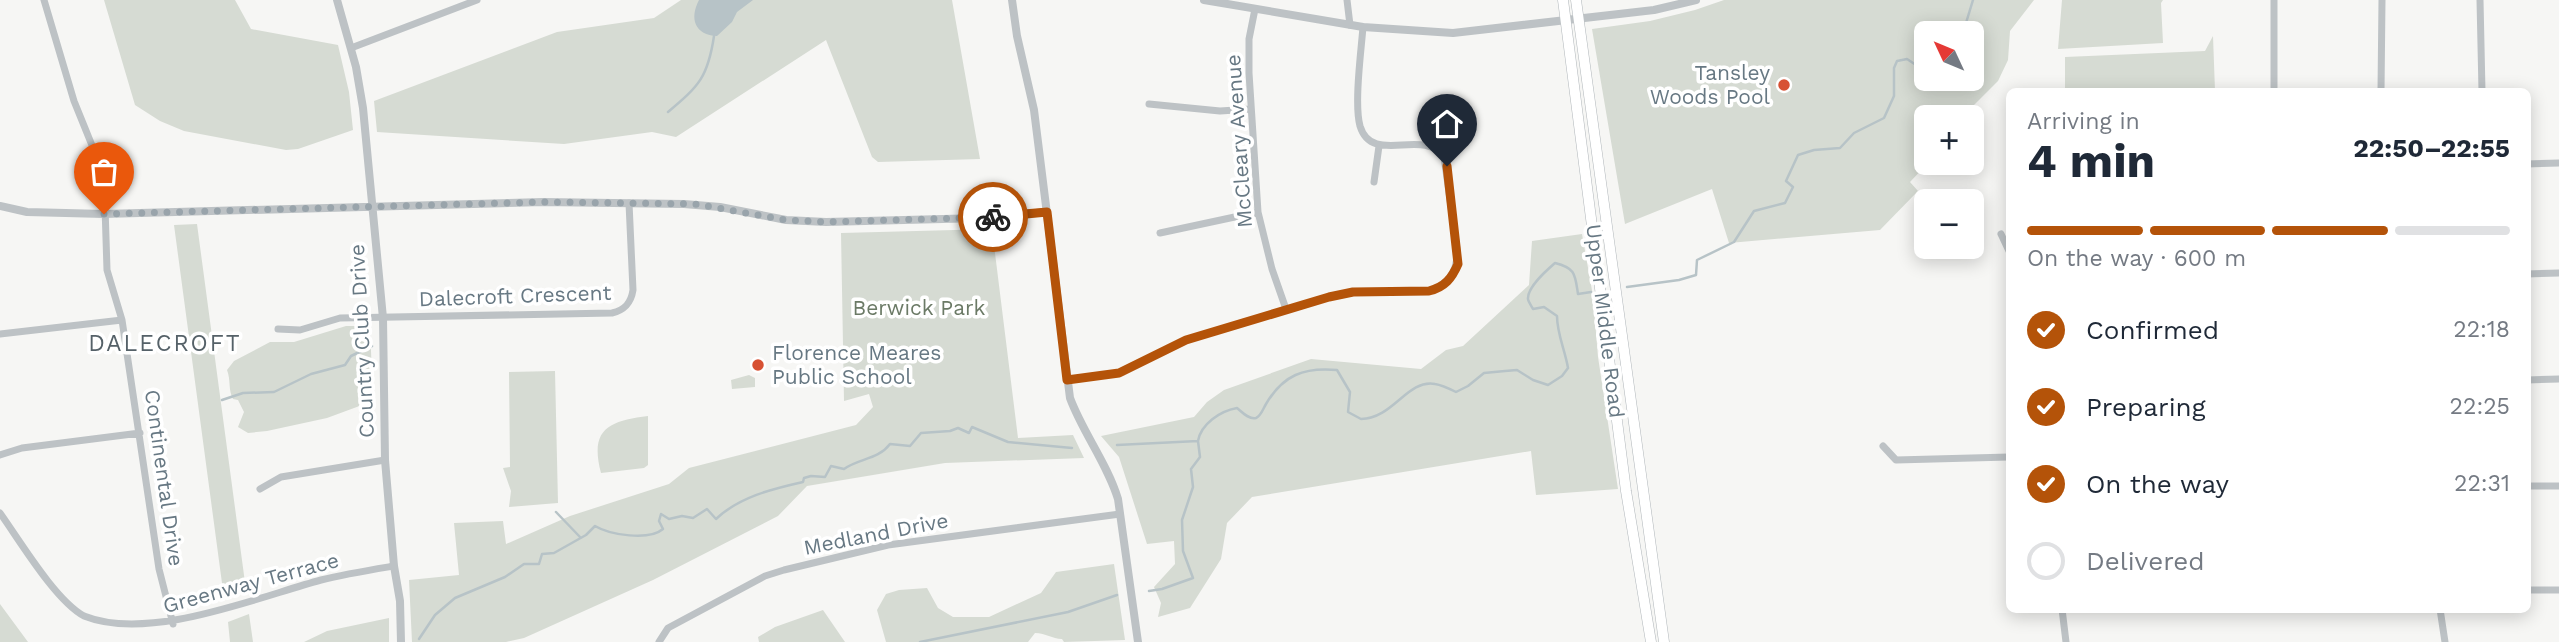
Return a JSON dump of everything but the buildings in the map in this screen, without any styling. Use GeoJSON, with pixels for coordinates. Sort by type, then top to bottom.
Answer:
{"type":"FeatureCollection","features":[{"type":"Feature","properties":{"kind":"main road","name":"Upper Middle Road"},"geometry":{"type":"LineString","coordinates":[[1563,0],[1625,478],[1651,642]]}},
{"type":"Feature","properties":{"kind":"main road","name":"Upper Middle Road"},"geometry":{"type":"LineString","coordinates":[[1576,0],[1664,642]]}},
{"type":"Feature","properties":{"kind":"main road"},"geometry":{"type":"LineString","coordinates":[[1625,478],[1641,476]]}},
{"type":"Feature","properties":{"kind":"street","name":"Continental Drive"},"geometry":{"type":"LineString","coordinates":[[44,0],[74,101],[104,175],[107,270],[122,320],[159,569],[173,624]]}},
{"type":"Feature","properties":{"kind":"street","name":"Country Club Drive"},"geometry":{"type":"LineString","coordinates":[[337,0],[351,48],[363,108],[383,318],[386,460],[394,566],[400,601],[401,642]]}},
{"type":"Feature","properties":{"kind":"street"},"geometry":{"type":"LineString","coordinates":[[351,48],[477,0]]}},
{"type":"Feature","properties":{"kind":"street"},"geometry":{"type":"LineString","coordinates":[[1012,0],[1017,36],[1034,110],[1070,398],[1113,481],[1138,642]]}},
{"type":"Feature","properties":{"kind":"street"},"geometry":{"type":"LineString","coordinates":[[1204,0],[1363,27],[1453,33],[1567,22],[1654,10],[1696,0]]}},
{"type":"Feature","properties":{"kind":"street"},"geometry":{"type":"LineString","coordinates":[[1347,0],[1350,25]]}},
{"type":"Feature","properties":{"kind":"street"},"geometry":{"type":"LineString","coordinates":[[2274,0],[2276,88]]}},
{"type":"Feature","properties":{"kind":"street"},"geometry":{"type":"LineString","coordinates":[[2381,88],[2382,0]]}},
{"type":"Feature","properties":{"kind":"street"},"geometry":{"type":"LineString","coordinates":[[2480,0],[2482,88]]}},
{"type":"Feature","properties":{"kind":"street","name":"McCleary Avenue"},"geometry":{"type":"LineString","coordinates":[[1255,9],[1249,39],[1258,212],[1272,269],[1286,309]]}},
{"type":"Feature","properties":{"kind":"street"},"geometry":{"type":"LineString","coordinates":[[1067,380],[1119,373],[1186,340],[1286,309],[1353,292],[1429,291],[1440,288],[1453,275],[1458,264],[1457,249],[1444,157],[1439,150],[1427,145],[1379,146],[1363,133],[1358,116],[1363,27]]}},
{"type":"Feature","properties":{"kind":"street"},"geometry":{"type":"LineString","coordinates":[[1149,104],[1220,111],[1251,109]]}},
{"type":"Feature","properties":{"kind":"street"},"geometry":{"type":"LineString","coordinates":[[1374,182],[1379,146]]}},
{"type":"Feature","properties":{"kind":"street"},"geometry":{"type":"LineString","coordinates":[[2531,164],[2559,163]]}},
{"type":"Feature","properties":{"kind":"street"},"geometry":{"type":"LineString","coordinates":[[0,206],[27,212],[104,214],[543,202],[698,204],[786,220],[826,222],[982,218],[1047,212]]}},
{"type":"Feature","properties":{"kind":"street","name":"Dalecroft Crescent"},"geometry":{"type":"LineString","coordinates":[[383,318],[621,311],[632,298],[633,290],[629,203]]}},
{"type":"Feature","properties":{"kind":"street"},"geometry":{"type":"LineString","coordinates":[[1160,233],[1258,212]]}},
{"type":"Feature","properties":{"kind":"street"},"geometry":{"type":"LineString","coordinates":[[2001,234],[2006,245]]}},
{"type":"Feature","properties":{"kind":"street"},"geometry":{"type":"LineString","coordinates":[[2531,274],[2559,273]]}},
{"type":"Feature","properties":{"kind":"street"},"geometry":{"type":"LineString","coordinates":[[278,330],[300,330],[341,318],[383,318]]}},
{"type":"Feature","properties":{"kind":"street"},"geometry":{"type":"LineString","coordinates":[[0,334],[122,320]]}},
{"type":"Feature","properties":{"kind":"street"},"geometry":{"type":"LineString","coordinates":[[2531,380],[2559,379]]}},
{"type":"Feature","properties":{"kind":"street"},"geometry":{"type":"LineString","coordinates":[[0,455],[22,448],[140,433]]}},
{"type":"Feature","properties":{"kind":"street"},"geometry":{"type":"LineString","coordinates":[[1883,446],[1896,460],[2006,457]]}},
{"type":"Feature","properties":{"kind":"street"},"geometry":{"type":"LineString","coordinates":[[260,489],[281,477],[386,460]]}},
{"type":"Feature","properties":{"kind":"street"},"geometry":{"type":"LineString","coordinates":[[2531,486],[2559,486]]}},
{"type":"Feature","properties":{"kind":"street","name":"Greenway Terrace"},"geometry":{"type":"LineString","coordinates":[[0,513],[53,585],[82,615],[114,627],[134,629],[173,624],[232,610],[321,580],[394,566]]}},
{"type":"Feature","properties":{"kind":"street","name":"Medland Drive"},"geometry":{"type":"LineString","coordinates":[[659,642],[668,628],[765,576],[784,570],[888,544],[1120,514]]}},
{"type":"Feature","properties":{"kind":"street"},"geometry":{"type":"LineString","coordinates":[[2531,590],[2559,590]]}},
{"type":"Feature","properties":{"kind":"street"},"geometry":{"type":"LineString","coordinates":[[2062,613],[2066,642]]}},
{"type":"Feature","properties":{"kind":"street"},"geometry":{"type":"LineString","coordinates":[[2441,613],[2445,642]]}},
{"type":"Feature","properties":{"kind":"green space"},"geometry":{"type":"Polygon","coordinates":[[[104,0],[235,0],[251,29],[338,45],[349,92],[353,130],[298,149],[286,150],[184,131],[160,121],[135,105],[104,0]]]}},
{"type":"Feature","properties":{"kind":"green space"},"geometry":{"type":"Polygon","coordinates":[[[681,0],[952,0],[980,159],[878,162],[872,157],[826,40],[676,137],[652,132],[564,144],[377,132],[374,101],[557,32],[654,18],[681,0]]]}},
{"type":"Feature","properties":{"kind":"green space"},"geometry":{"type":"Polygon","coordinates":[[[1724,0],[2034,0],[2010,31],[2008,60],[1998,81],[1974,105],[1914,105],[1914,175],[1917,175],[1910,182],[1916,189],[1914,195],[1880,230],[1729,243],[1712,189],[1625,224],[1592,29],[1650,21],[1724,0]]]}},
{"type":"Feature","properties":{"kind":"green space"},"geometry":{"type":"Polygon","coordinates":[[[2062,0],[2163,0],[2163,43],[2058,49],[2062,0]]]}},
{"type":"Feature","properties":{"kind":"green space"},"geometry":{"type":"Polygon","coordinates":[[[2213,36],[2215,88],[2065,88],[2065,57],[2205,51],[2213,36]]]}},
{"type":"Feature","properties":{"kind":"green space"},"geometry":{"type":"Polygon","coordinates":[[[197,224],[246,590],[224,598],[174,225],[197,224]]]}},
{"type":"Feature","properties":{"kind":"green space","name":"Berwick Park"},"geometry":{"type":"Polygon","coordinates":[[[992,229],[1018,438],[1073,435],[1084,458],[945,463],[807,486],[778,516],[653,580],[524,638],[506,642],[412,642],[409,580],[459,575],[454,523],[503,521],[506,544],[570,516],[669,484],[689,468],[856,425],[873,407],[869,394],[844,401],[841,233],[992,229]]]}},
{"type":"Feature","properties":{"kind":"green space"},"geometry":{"type":"Polygon","coordinates":[[[1582,234],[1593,296],[1598,357],[1618,489],[1536,495],[1531,451],[1252,497],[1227,523],[1221,559],[1190,608],[1158,617],[1161,603],[1154,587],[1175,564],[1174,541],[1147,544],[1119,457],[1101,436],[1194,417],[1207,402],[1224,390],[1311,359],[1421,369],[1446,350],[1463,346],[1529,285],[1532,241],[1582,234]]]}},
{"type":"Feature","properties":{"kind":"green space"},"geometry":{"type":"Polygon","coordinates":[[[346,326],[370,326],[373,401],[327,418],[267,431],[248,433],[238,427],[244,412],[238,400],[231,396],[227,370],[234,361],[270,342],[294,342],[346,326]]]}},
{"type":"Feature","properties":{"kind":"green space"},"geometry":{"type":"Polygon","coordinates":[[[555,371],[558,503],[509,507],[511,491],[503,468],[510,467],[509,372],[555,371]]]}},
{"type":"Feature","properties":{"kind":"green space"},"geometry":{"type":"Polygon","coordinates":[[[749,375],[755,378],[755,387],[732,389],[731,380],[749,375]]]}},
{"type":"Feature","properties":{"kind":"green space"},"geometry":{"type":"Polygon","coordinates":[[[648,416],[648,465],[644,468],[601,473],[598,446],[606,430],[613,424],[648,416]]]}},
{"type":"Feature","properties":{"kind":"green space"},"geometry":{"type":"Polygon","coordinates":[[[1114,564],[1125,640],[1064,642],[1062,639],[1035,633],[1028,642],[886,642],[877,610],[886,594],[927,588],[938,608],[953,617],[989,617],[1041,593],[1056,572],[1114,564]]]}},
{"type":"Feature","properties":{"kind":"green space"},"geometry":{"type":"Polygon","coordinates":[[[0,604],[28,642],[0,642],[0,604]]]}},
{"type":"Feature","properties":{"kind":"green space"},"geometry":{"type":"Polygon","coordinates":[[[823,610],[845,642],[759,642],[758,637],[775,627],[823,610]]]}},
{"type":"Feature","properties":{"kind":"green space"},"geometry":{"type":"Polygon","coordinates":[[[249,614],[253,642],[230,642],[228,622],[249,614]]]}},
{"type":"Feature","properties":{"kind":"green space"},"geometry":{"type":"Polygon","coordinates":[[[389,618],[389,642],[304,642],[327,631],[389,618]]]}},
{"type":"Feature","properties":{"kind":"shaded area"},"geometry":{"type":"Polygon","coordinates":[[[699,0],[753,0],[737,12],[732,22],[717,36],[704,33],[696,25],[694,14],[699,0]]]}},
{"type":"Feature","properties":{"kind":"waterway"},"geometry":{"type":"LineString","coordinates":[[1967,21],[1973,0]]}},
{"type":"Feature","properties":{"kind":"waterway"},"geometry":{"type":"LineString","coordinates":[[668,112],[700,80],[709,62],[714,36]]}},
{"type":"Feature","properties":{"kind":"waterway"},"geometry":{"type":"LineString","coordinates":[[1627,287],[1696,275],[1697,260],[1734,242],[1754,211],[1785,203],[1793,187],[1786,181],[1798,155],[1814,150],[1840,148],[1854,133],[1884,118],[1894,96],[1894,68],[1897,61],[1907,59],[1914,64]]}},
{"type":"Feature","properties":{"kind":"waterway"},"geometry":{"type":"LineString","coordinates":[[1117,445],[1198,441],[1203,429],[1218,415],[1237,408],[1248,417],[1256,418],[1287,380],[1314,370],[1337,370],[1350,392],[1348,412],[1361,419],[1383,412],[1416,387],[1435,384],[1456,392],[1484,373],[1517,370],[1548,385],[1562,376],[1568,368],[1557,316],[1544,307],[1533,309],[1528,299],[1531,289],[1555,263],[1571,270],[1578,294],[1591,292]]}},
{"type":"Feature","properties":{"kind":"waterway"},"geometry":{"type":"LineString","coordinates":[[222,400],[243,393],[274,392],[311,374],[345,365],[351,356],[372,346]]}},
{"type":"Feature","properties":{"kind":"waterway"},"geometry":{"type":"LineString","coordinates":[[419,639],[435,615],[455,598],[505,577],[524,564],[539,564],[542,554],[554,553],[586,535],[595,526],[619,534],[639,536],[657,533],[663,529],[659,521],[661,514],[669,519],[682,516],[693,518],[707,509],[716,519],[725,511],[756,495],[803,482],[804,478],[811,476],[825,477],[831,466],[844,469],[880,453],[890,444],[910,446],[921,433],[958,428],[969,433],[972,427],[1008,442],[1072,448]]}},
{"type":"Feature","properties":{"kind":"waterway"},"geometry":{"type":"LineString","coordinates":[[1149,591],[1193,578],[1183,551],[1182,520],[1193,487],[1191,469],[1200,457],[1198,441]]}},
{"type":"Feature","properties":{"kind":"waterway"},"geometry":{"type":"LineString","coordinates":[[556,512],[580,537]]}},
{"type":"Feature","properties":{"kind":"waterway"},"geometry":{"type":"LineString","coordinates":[[920,642],[1068,612],[1117,595]]}},
{"type":"Feature","properties":{"kind":"way so far"},"geometry":{"type":"LineString","coordinates":[[104,214],[543,202],[695,204],[786,220],[826,222],[993,217]]}},
{"type":"Feature","properties":{"kind":"place","name":"Tansley Woods Pool"},"geometry":{"type":"Point","coordinates":[1784,85]}},
{"type":"Feature","properties":{"kind":"place","name":"Florence Meares Public School"},"geometry":{"type":"Point","coordinates":[758,365]}},
{"type":"Feature","properties":{"kind":"district","name":"DALECROFT"},"geometry":{"type":"Point","coordinates":[165,343]}},
{"type":"Feature","properties":{"kind":"route"},"geometry":{"type":"LineString","coordinates":[[993,217],[1047,212],[1067,380],[1119,373],[1186,340],[1329,297],[1353,292],[1429,291],[1440,288],[1453,275],[1458,264],[1447,166]]}}]}
